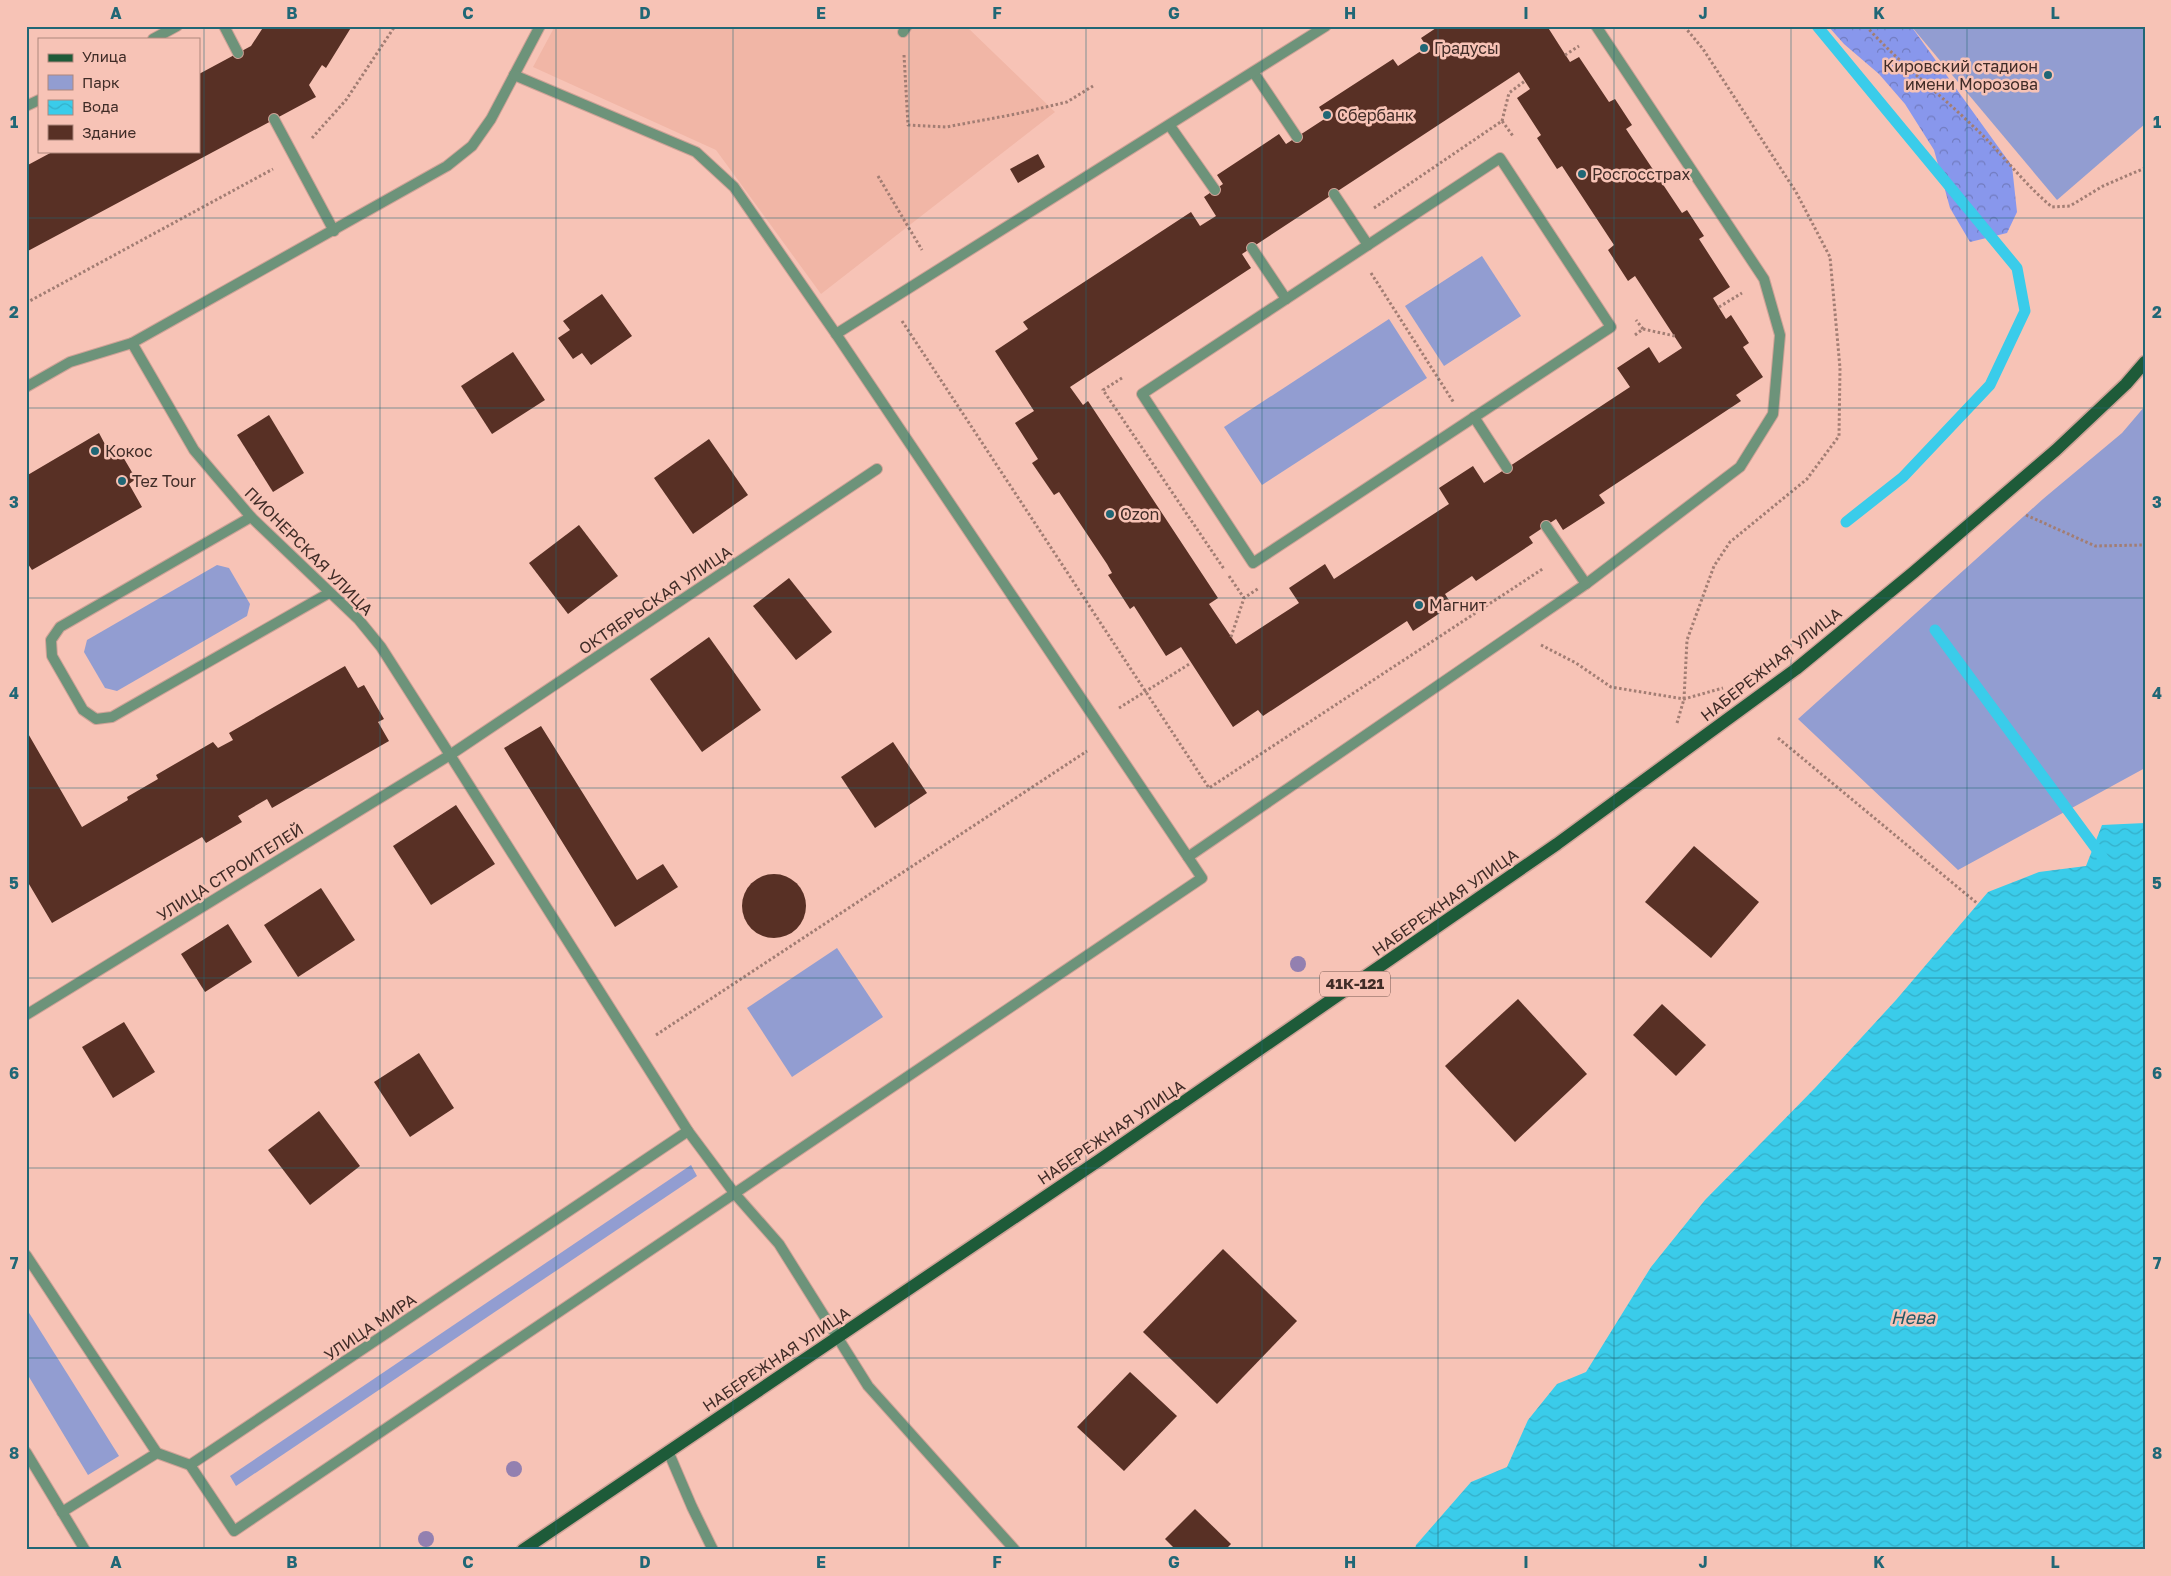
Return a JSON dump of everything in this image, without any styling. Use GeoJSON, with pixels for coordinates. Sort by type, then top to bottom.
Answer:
{"type":"FeatureCollection","features":[{"type":"Feature","properties":{"kind":"main road","name":"НАБЕРЕЖНАЯ УЛИЦА"},"geometry":{"type":"LineString","coordinates":[[523,1550],[1098,1161],[1557,844],[1796,669],[1914,572],[2056,450],[2126,384],[2145,362]]}},
{"type":"Feature","properties":{"kind":"street"},"geometry":{"type":"LineString","coordinates":[[155,38],[177,26]]}},
{"type":"Feature","properties":{"kind":"street"},"geometry":{"type":"LineString","coordinates":[[224,26],[238,53]]}},
{"type":"Feature","properties":{"kind":"street"},"geometry":{"type":"LineString","coordinates":[[26,387],[70,362],[132,342],[448,166],[472,146],[490,118],[540,26]]}},
{"type":"Feature","properties":{"kind":"street"},"geometry":{"type":"LineString","coordinates":[[836,334],[1170,126],[1326,26]]}},
{"type":"Feature","properties":{"kind":"street"},"geometry":{"type":"LineString","coordinates":[[1188,857],[1586,584],[1740,467],[1773,414],[1780,335],[1764,279],[1596,26]]}},
{"type":"Feature","properties":{"kind":"street"},"geometry":{"type":"LineString","coordinates":[[1254,73],[1297,137]]}},
{"type":"Feature","properties":{"kind":"street"},"geometry":{"type":"LineString","coordinates":[[26,1255],[156,1453],[190,1465],[234,1531],[1202,878],[836,334],[734,187],[696,152],[514,75]]}},
{"type":"Feature","properties":{"kind":"street"},"geometry":{"type":"LineString","coordinates":[[26,106],[38,100]]}},
{"type":"Feature","properties":{"kind":"street"},"geometry":{"type":"LineString","coordinates":[[274,119],[334,231]]}},
{"type":"Feature","properties":{"kind":"street"},"geometry":{"type":"LineString","coordinates":[[1170,126],[1214,190]]}},
{"type":"Feature","properties":{"kind":"street"},"geometry":{"type":"LineString","coordinates":[[1500,158],[1611,327],[1253,563],[1142,394],[1357,252],[1500,158]]}},
{"type":"Feature","properties":{"kind":"street"},"geometry":{"type":"LineString","coordinates":[[1334,194],[1368,245]]}},
{"type":"Feature","properties":{"kind":"street"},"geometry":{"type":"LineString","coordinates":[[1252,248],[1286,299]]}},
{"type":"Feature","properties":{"kind":"street","name":"ПИОНЕРСКАЯ УЛИЦА"},"geometry":{"type":"LineString","coordinates":[[132,342],[194,450],[251,517],[358,620],[381,647],[688,1131],[735,1194],[779,1244],[868,1386],[1015,1550]]}},
{"type":"Feature","properties":{"kind":"street"},"geometry":{"type":"LineString","coordinates":[[1470,420],[1507,468]]}},
{"type":"Feature","properties":{"kind":"street","name":"ОКТЯБРЬСКАЯ УЛИЦА"},"geometry":{"type":"LineString","coordinates":[[450,755],[877,469]]}},
{"type":"Feature","properties":{"kind":"street"},"geometry":{"type":"LineString","coordinates":[[251,517],[60,627],[51,640],[52,656],[83,710],[96,719],[112,718],[329,592]]}},
{"type":"Feature","properties":{"kind":"street"},"geometry":{"type":"LineString","coordinates":[[1546,526],[1586,584]]}},
{"type":"Feature","properties":{"kind":"street","name":"УЛИЦА СТРОИТЕЛЕЙ"},"geometry":{"type":"LineString","coordinates":[[26,1015],[450,755]]}},
{"type":"Feature","properties":{"kind":"street","name":"УЛИЦА МИРА"},"geometry":{"type":"LineString","coordinates":[[190,1465],[688,1131]]}},
{"type":"Feature","properties":{"kind":"street"},"geometry":{"type":"LineString","coordinates":[[668,1451],[713,1550]]}},
{"type":"Feature","properties":{"kind":"street"},"geometry":{"type":"LineString","coordinates":[[26,1452],[85,1550]]}},
{"type":"Feature","properties":{"kind":"street"},"geometry":{"type":"LineString","coordinates":[[62,1512],[156,1453]]}},
{"type":"Feature","properties":{"kind":"path"},"geometry":{"type":"LineString","coordinates":[[26,303],[294,158],[346,100],[395,26]]}},
{"type":"Feature","properties":{"kind":"path"},"geometry":{"type":"LineString","coordinates":[[1866,26],[1888,51],[1975,128],[2034,193],[2052,207],[2070,206],[2103,186],[2145,168]]}},
{"type":"Feature","properties":{"kind":"path"},"geometry":{"type":"LineString","coordinates":[[905,29],[908,125],[946,127],[1016,114],[1067,102],[1093,86]]}},
{"type":"Feature","properties":{"kind":"path"},"geometry":{"type":"LineString","coordinates":[[1352,222],[1502,121],[1509,93],[1525,81]]}},
{"type":"Feature","properties":{"kind":"path"},"geometry":{"type":"LineString","coordinates":[[1502,121],[1513,137]]}},
{"type":"Feature","properties":{"kind":"path"},"geometry":{"type":"LineString","coordinates":[[878,176],[935,272]]}},
{"type":"Feature","properties":{"kind":"path"},"geometry":{"type":"LineString","coordinates":[[1357,252],[1470,420]]}},
{"type":"Feature","properties":{"kind":"path"},"geometry":{"type":"LineString","coordinates":[[888,301],[1209,788],[1565,554]]}},
{"type":"Feature","properties":{"kind":"path"},"geometry":{"type":"LineString","coordinates":[[1632,313],[1643,329],[1675,336]]}},
{"type":"Feature","properties":{"kind":"path"},"geometry":{"type":"LineString","coordinates":[[1635,335],[1643,329]]}},
{"type":"Feature","properties":{"kind":"path"},"geometry":{"type":"LineString","coordinates":[[1127,374],[1103,390],[1244,598]]}},
{"type":"Feature","properties":{"kind":"path"},"geometry":{"type":"LineString","coordinates":[[2026,515],[2095,546],[2145,545]]}},
{"type":"Feature","properties":{"kind":"path"},"geometry":{"type":"LineString","coordinates":[[1231,637],[1244,598],[1260,588]]}},
{"type":"Feature","properties":{"kind":"path"},"geometry":{"type":"LineString","coordinates":[[1516,632],[1576,663],[1611,688],[1684,699],[1730,686]]}},
{"type":"Feature","properties":{"kind":"path"},"geometry":{"type":"LineString","coordinates":[[1097,722],[1191,663]]}},
{"type":"Feature","properties":{"kind":"path"},"geometry":{"type":"LineString","coordinates":[[637,1048],[1108,738]]}},
{"type":"Feature","properties":{"kind":"path"},"geometry":{"type":"LineString","coordinates":[[1778,738],[1978,904]]}},
{"type":"Feature","properties":{"kind":"shaded area"},"geometry":{"type":"Polygon","coordinates":[[[555,26],[966,26],[1055,112],[821,294],[716,150],[533,67],[555,26]]]}},
{"type":"Feature","properties":{"kind":"green space"},"geometry":{"type":"Polygon","coordinates":[[[1828,26],[1911,26],[2012,166],[2017,212],[2007,233],[1970,242],[1950,208],[1934,150],[1905,104],[1879,74],[1844,44],[1828,26]]]}},
{"type":"Feature","properties":{"kind":"green space","name":"Кировский стадион имени Морозова"},"geometry":{"type":"Polygon","coordinates":[[[1911,26],[2145,26],[2145,124],[2057,200],[1911,26]]]}},
{"type":"Feature","properties":{"kind":"green space"},"geometry":{"type":"Polygon","coordinates":[[[1482,256],[1521,316],[1444,366],[1405,306],[1482,256]]]}},
{"type":"Feature","properties":{"kind":"green space"},"geometry":{"type":"Polygon","coordinates":[[[1389,319],[1427,378],[1262,485],[1224,427],[1389,319]]]}},
{"type":"Feature","properties":{"kind":"green space"},"geometry":{"type":"Polygon","coordinates":[[[2145,406],[2145,768],[1958,870],[1798,719],[2043,499],[2122,433],[2145,406]]]}},
{"type":"Feature","properties":{"kind":"green space"},"geometry":{"type":"Polygon","coordinates":[[[217,565],[229,568],[250,604],[247,616],[117,691],[105,688],[84,652],[87,640],[217,565]]]}},
{"type":"Feature","properties":{"kind":"green space"},"geometry":{"type":"Polygon","coordinates":[[[837,948],[883,1017],[792,1077],[747,1008],[837,948]]]}},
{"type":"Feature","properties":{"kind":"green space"},"geometry":{"type":"Polygon","coordinates":[[[691,1165],[697,1176],[236,1486],[230,1476],[691,1165]]]}},
{"type":"Feature","properties":{"kind":"green space"},"geometry":{"type":"Polygon","coordinates":[[[26,1308],[119,1456],[88,1475],[26,1372],[26,1308]]]}},
{"type":"Feature","properties":{"kind":"water","name":"Нева"},"geometry":{"type":"Polygon","coordinates":[[[2145,823],[2145,1550],[1415,1550],[1416,1545],[1471,1482],[1507,1467],[1528,1420],[1557,1384],[1586,1372],[1651,1267],[1705,1200],[1816,1087],[1896,1000],[1988,892],[2039,872],[2086,866],[2102,825],[2145,823]]]}},
{"type":"Feature","properties":{"kind":"building"},"geometry":{"type":"Polygon","coordinates":[[[264,26],[352,26],[326,68],[322,65],[309,85],[316,97],[26,252],[26,166],[52,152],[200,152],[200,73],[251,46],[264,26]]]}},
{"type":"Feature","properties":{"kind":"building"},"geometry":{"type":"Polygon","coordinates":[[[1439,26],[1547,26],[1570,62],[1579,57],[1609,102],[1615,99],[1632,125],[1626,129],[1682,213],[1687,210],[1704,236],[1699,239],[1730,287],[1713,298],[1726,319],[1731,315],[1749,343],[1743,347],[1763,377],[1736,395],[1741,401],[1599,495],[1605,503],[1563,530],[1556,519],[1529,537],[1533,543],[1476,581],[1472,576],[1445,594],[1452,605],[1413,631],[1407,621],[1263,716],[1258,710],[1233,727],[1181,647],[1166,656],[1134,606],[1130,609],[1108,575],[1112,573],[1107,564],[1059,492],[1054,495],[1032,463],[1038,459],[1015,423],[1034,411],[995,351],[1028,329],[1023,322],[1191,212],[1200,226],[1216,216],[1204,197],[1223,184],[1217,175],[1279,134],[1286,144],[1326,118],[1319,107],[1393,59],[1398,66],[1427,47],[1421,38],[1439,26]],[[1519,72],[1242,254],[1251,268],[1070,387],[1083,405],[1088,401],[1218,598],[1209,604],[1236,644],[1299,603],[1289,588],[1325,564],[1334,579],[1449,504],[1439,488],[1473,466],[1484,483],[1630,387],[1617,368],[1649,347],[1659,363],[1682,348],[1635,276],[1628,281],[1608,250],[1614,245],[1562,166],[1557,169],[1537,138],[1541,135],[1517,98],[1530,89],[1519,72]]]}},
{"type":"Feature","properties":{"kind":"building"},"geometry":{"type":"Polygon","coordinates":[[[1038,154],[1045,167],[1018,183],[1010,169],[1038,154]]]}},
{"type":"Feature","properties":{"kind":"building"},"geometry":{"type":"Polygon","coordinates":[[[602,294],[632,336],[591,365],[582,353],[573,359],[558,338],[570,330],[563,321],[602,294]]]}},
{"type":"Feature","properties":{"kind":"building"},"geometry":{"type":"Polygon","coordinates":[[[513,352],[545,400],[492,434],[461,386],[513,352]]]}},
{"type":"Feature","properties":{"kind":"building"},"geometry":{"type":"Polygon","coordinates":[[[269,415],[304,473],[273,492],[237,435],[269,415]]]}},
{"type":"Feature","properties":{"kind":"building"},"geometry":{"type":"Polygon","coordinates":[[[99,433],[108,450],[116,445],[136,479],[129,484],[142,507],[32,570],[28,564],[26,565],[26,476],[99,433]]]}},
{"type":"Feature","properties":{"kind":"building"},"geometry":{"type":"Polygon","coordinates":[[[709,439],[748,495],[693,534],[654,478],[709,439]]]}},
{"type":"Feature","properties":{"kind":"building"},"geometry":{"type":"Polygon","coordinates":[[[579,525],[618,576],[568,614],[529,563],[579,525]]]}},
{"type":"Feature","properties":{"kind":"building"},"geometry":{"type":"Polygon","coordinates":[[[789,578],[832,632],[796,660],[753,606],[789,578]]]}},
{"type":"Feature","properties":{"kind":"building"},"geometry":{"type":"Polygon","coordinates":[[[709,637],[761,710],[702,752],[650,679],[709,637]]]}},
{"type":"Feature","properties":{"kind":"building"},"geometry":{"type":"Polygon","coordinates":[[[345,666],[358,688],[364,685],[384,719],[378,722],[389,741],[272,808],[267,799],[238,816],[242,822],[206,843],[202,837],[52,923],[26,879],[26,730],[82,827],[128,800],[127,797],[158,779],[156,775],[213,742],[218,748],[233,740],[229,733],[345,666]]]}},
{"type":"Feature","properties":{"kind":"building"},"geometry":{"type":"Polygon","coordinates":[[[541,726],[637,880],[663,864],[678,887],[615,927],[504,748],[541,726]]]}},
{"type":"Feature","properties":{"kind":"building"},"geometry":{"type":"Polygon","coordinates":[[[893,742],[927,793],[875,828],[841,777],[893,742]]]}},
{"type":"Feature","properties":{"kind":"building"},"geometry":{"type":"Polygon","coordinates":[[[456,805],[495,864],[431,905],[393,846],[456,805]]]}},
{"type":"Feature","properties":{"kind":"building"},"geometry":{"type":"Polygon","coordinates":[[[1694,846],[1759,902],[1711,958],[1645,902],[1694,846]]]}},
{"type":"Feature","properties":{"kind":"building"},"geometry":{"type":"Polygon","coordinates":[[[774,874],[786,876],[797,883],[804,894],[806,906],[804,918],[797,929],[786,936],[774,938],[762,936],[751,929],[744,918],[742,906],[744,894],[751,883],[762,876],[774,874]]]}},
{"type":"Feature","properties":{"kind":"building"},"geometry":{"type":"Polygon","coordinates":[[[321,888],[355,940],[298,977],[264,925],[321,888]]]}},
{"type":"Feature","properties":{"kind":"building"},"geometry":{"type":"Polygon","coordinates":[[[228,924],[252,962],[205,992],[181,954],[228,924]]]}},
{"type":"Feature","properties":{"kind":"building"},"geometry":{"type":"Polygon","coordinates":[[[1518,999],[1587,1074],[1515,1142],[1445,1066],[1518,999]]]}},
{"type":"Feature","properties":{"kind":"building"},"geometry":{"type":"Polygon","coordinates":[[[1662,1004],[1706,1045],[1676,1076],[1633,1035],[1662,1004]]]}},
{"type":"Feature","properties":{"kind":"building"},"geometry":{"type":"Polygon","coordinates":[[[124,1022],[155,1072],[113,1098],[82,1047],[124,1022]]]}},
{"type":"Feature","properties":{"kind":"building"},"geometry":{"type":"Polygon","coordinates":[[[419,1053],[454,1108],[410,1137],[374,1082],[419,1053]]]}},
{"type":"Feature","properties":{"kind":"building"},"geometry":{"type":"Polygon","coordinates":[[[319,1111],[360,1166],[310,1205],[268,1150],[319,1111]]]}},
{"type":"Feature","properties":{"kind":"building"},"geometry":{"type":"Polygon","coordinates":[[[1223,1249],[1297,1321],[1217,1404],[1143,1332],[1223,1249]]]}},
{"type":"Feature","properties":{"kind":"building"},"geometry":{"type":"Polygon","coordinates":[[[1130,1372],[1177,1416],[1124,1471],[1077,1427],[1130,1372]]]}},
{"type":"Feature","properties":{"kind":"building"},"geometry":{"type":"Polygon","coordinates":[[[1195,1509],[1231,1544],[1225,1550],[1176,1550],[1165,1539],[1195,1509]]]}},
{"type":"Feature","properties":{"kind":"waterway"},"geometry":{"type":"LineString","coordinates":[[1817,26],[2017,268],[2025,311],[1990,385],[1903,477],[1846,522]]}},
{"type":"Feature","properties":{"kind":"waterway"},"geometry":{"type":"LineString","coordinates":[[1935,630],[2103,858]]}},
{"type":"Feature","properties":{"kind":"place","name":"Градусы"},"geometry":{"type":"Point","coordinates":[1424,48]}},
{"type":"Feature","properties":{"kind":"place","name":"Кировский стадион имени Морозова"},"geometry":{"type":"Point","coordinates":[2048,75]}},
{"type":"Feature","properties":{"kind":"place","name":"Сбербанк"},"geometry":{"type":"Point","coordinates":[1327,115]}},
{"type":"Feature","properties":{"kind":"place","name":"Росгосстрах"},"geometry":{"type":"Point","coordinates":[1582,174]}},
{"type":"Feature","properties":{"kind":"place","name":"Кокос"},"geometry":{"type":"Point","coordinates":[95,451]}},
{"type":"Feature","properties":{"kind":"place","name":"Tez Tour"},"geometry":{"type":"Point","coordinates":[122,481]}},
{"type":"Feature","properties":{"kind":"place","name":"Ozon"},"geometry":{"type":"Point","coordinates":[1110,514]}},
{"type":"Feature","properties":{"kind":"place","name":"Магнит"},"geometry":{"type":"Point","coordinates":[1419,605]}}]}
